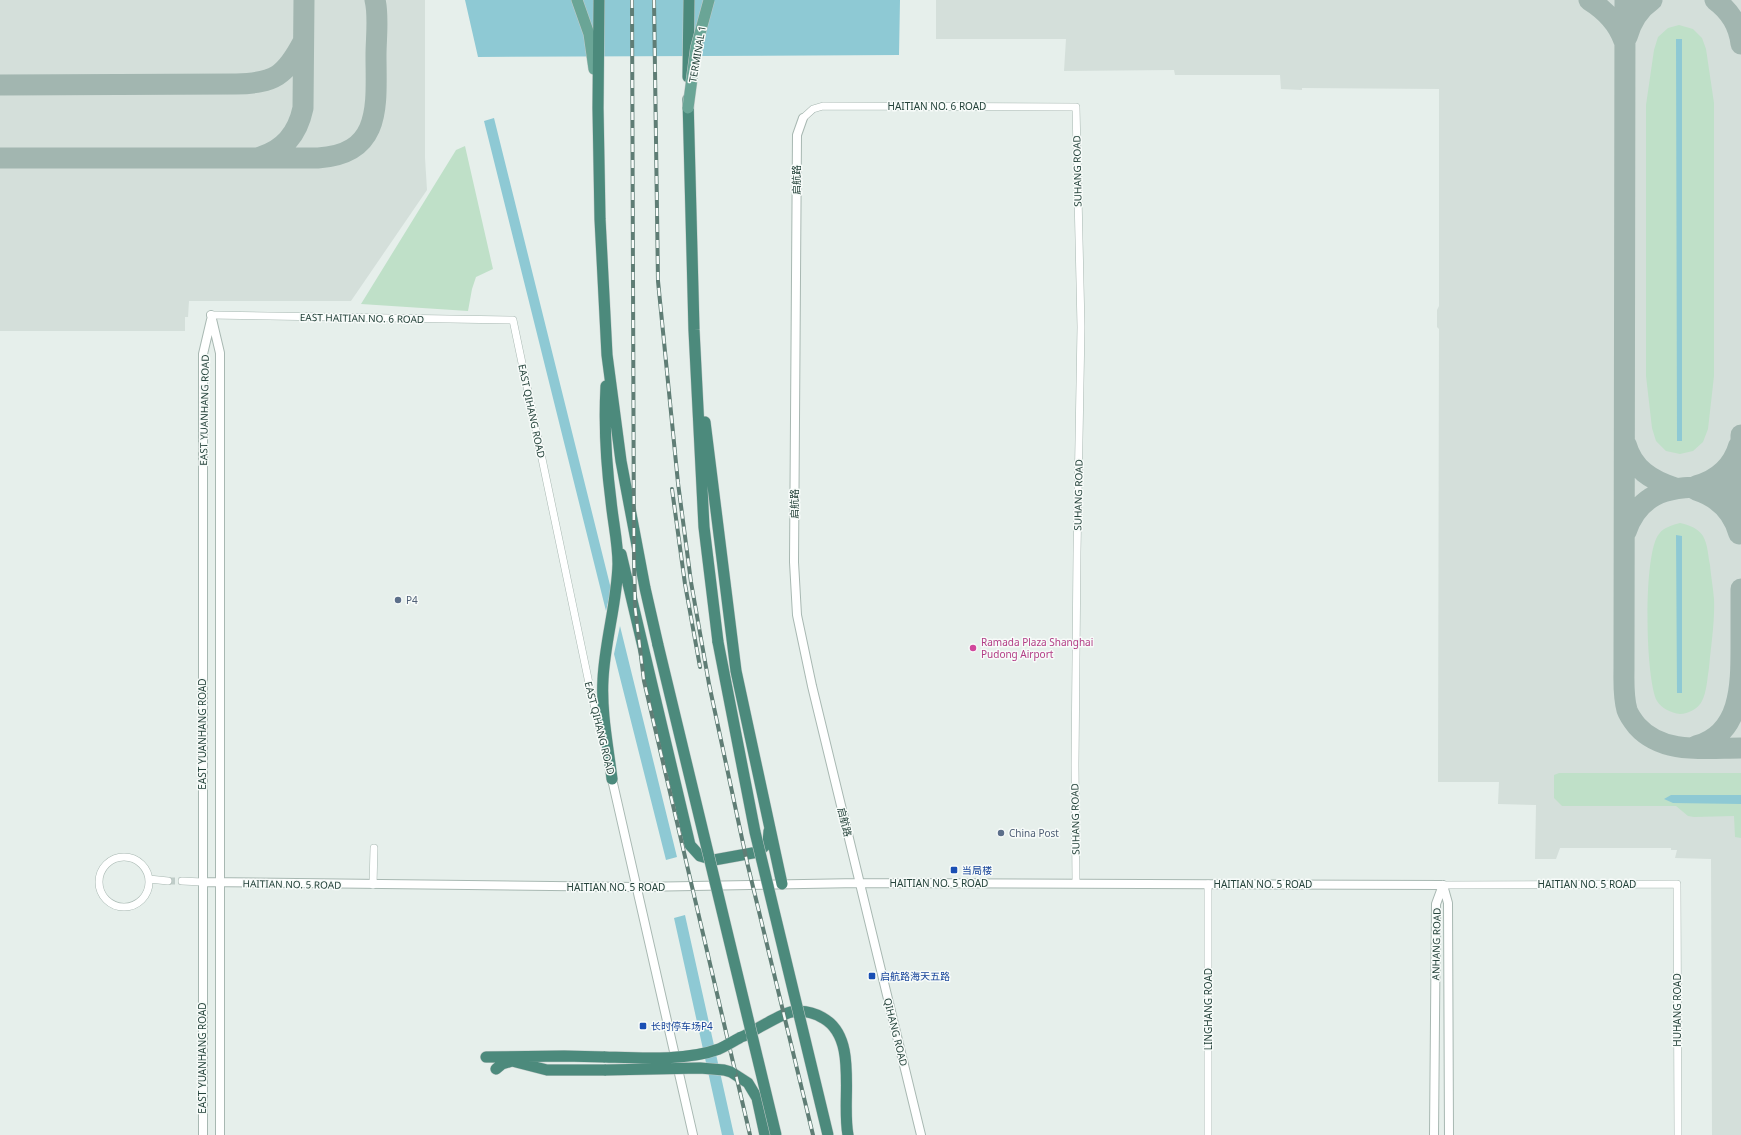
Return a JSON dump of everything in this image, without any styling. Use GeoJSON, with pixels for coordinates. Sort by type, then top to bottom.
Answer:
{"type":"FeatureCollection","features":[{"type":"Feature","properties":{"kind":"highway"},"geometry":{"type":"LineString","coordinates":[[599,0],[598,108],[600,219],[607,355],[623,469],[644,588],[776,1135]]}},
{"type":"Feature","properties":{"kind":"highway"},"geometry":{"type":"LineString","coordinates":[[689,0],[688,108],[694,330],[704,527],[718,642],[755,832],[828,1135]]}},
{"type":"Feature","properties":{"kind":"highway"},"geometry":{"type":"LineString","coordinates":[[694,330],[736,671],[782,884]]}},
{"type":"Feature","properties":{"kind":"highway"},"geometry":{"type":"LineString","coordinates":[[607,355],[605,408],[606,456],[616,534],[618,565],[613,613],[605,654],[603,680],[603,703],[612,779]]}},
{"type":"Feature","properties":{"kind":"highway"},"geometry":{"type":"LineString","coordinates":[[616,534],[632,596],[690,845],[700,856],[714,860],[758,852],[768,843],[770,826]]}},
{"type":"Feature","properties":{"kind":"highway"},"geometry":{"type":"LineString","coordinates":[[486,1057],[558,1056],[638,1058],[685,1056],[719,1049],[790,1012],[807,1011],[815,1013],[825,1019],[837,1029],[844,1046],[848,1135]]}},
{"type":"Feature","properties":{"kind":"highway"},"geometry":{"type":"LineString","coordinates":[[496,1069],[502,1064],[512,1061],[547,1070],[700,1068],[731,1072],[748,1083],[757,1098],[765,1135]]}},
{"type":"Feature","properties":{"kind":"main road"},"geometry":{"type":"LineString","coordinates":[[577,0],[589,34],[593,51],[598,108]]}},
{"type":"Feature","properties":{"kind":"main road","name":"TERMINAL 1"},"geometry":{"type":"LineString","coordinates":[[688,108],[698,42],[709,0]]}},
{"type":"Feature","properties":{"kind":"street","name":"HAITIAN NO. 6 ROAD"},"geometry":{"type":"LineString","coordinates":[[803,118],[813,110],[823,106],[1076,107]]}},
{"type":"Feature","properties":{"kind":"street","name":"SUHANG ROAD"},"geometry":{"type":"LineString","coordinates":[[1076,107],[1081,316],[1075,765],[1076,883]]}},
{"type":"Feature","properties":{"kind":"street","name":"启航路"},"geometry":{"type":"LineString","coordinates":[[803,118],[797,135],[794,562],[797,615],[812,686],[859,882]]}},
{"type":"Feature","properties":{"kind":"street","name":"EAST HAITIAN NO. 6 ROAD"},"geometry":{"type":"LineString","coordinates":[[212,315],[513,320]]}},
{"type":"Feature","properties":{"kind":"street","name":"EAST YUANHANG ROAD"},"geometry":{"type":"LineString","coordinates":[[203,1135],[203,354],[212,315]]}},
{"type":"Feature","properties":{"kind":"street","name":"EAST YUANHANG ROAD"},"geometry":{"type":"LineString","coordinates":[[212,315],[220,353],[220,1135]]}},
{"type":"Feature","properties":{"kind":"street","name":"EAST QIHANG ROAD"},"geometry":{"type":"LineString","coordinates":[[513,320],[590,688],[693,1135]]}},
{"type":"Feature","properties":{"kind":"street"},"geometry":{"type":"LineString","coordinates":[[373,885],[374,848]]}},
{"type":"Feature","properties":{"kind":"street"},"geometry":{"type":"LineString","coordinates":[[122,857],[131,858],[140,862],[146,870],[149,879],[148,890],[142,899],[133,905],[122,907],[111,904],[104,898],[98,881],[104,865],[112,859],[122,857]]}},
{"type":"Feature","properties":{"kind":"street"},"geometry":{"type":"LineString","coordinates":[[149,879],[168,881]]}},
{"type":"Feature","properties":{"kind":"street"},"geometry":{"type":"LineString","coordinates":[[182,881],[202,882]]}},
{"type":"Feature","properties":{"kind":"street","name":"HAITIAN NO. 5 ROAD"},"geometry":{"type":"LineString","coordinates":[[202,882],[637,887],[859,882],[1444,885],[1677,884]]}},
{"type":"Feature","properties":{"kind":"street","name":"QIHANG ROAD"},"geometry":{"type":"LineString","coordinates":[[859,882],[921,1135]]}},
{"type":"Feature","properties":{"kind":"street","name":"LINGHANG ROAD"},"geometry":{"type":"LineString","coordinates":[[1208,884],[1208,1135]]}},
{"type":"Feature","properties":{"kind":"street","name":"HUHANG ROAD"},"geometry":{"type":"LineString","coordinates":[[1677,884],[1678,1135]]}},
{"type":"Feature","properties":{"kind":"street","name":"ANHANG ROAD"},"geometry":{"type":"LineString","coordinates":[[1434,1135],[1436,904],[1444,885]]}},
{"type":"Feature","properties":{"kind":"street","name":"ANHANG ROAD"},"geometry":{"type":"LineString","coordinates":[[1444,885],[1448,903],[1449,1135]]}},
{"type":"Feature","properties":{"kind":"shaded area"},"geometry":{"type":"Polygon","coordinates":[[[0,0],[425,0],[425,158],[427,190],[351,301],[189,301],[188,317],[185,317],[185,331],[0,331],[0,0]]]}},
{"type":"Feature","properties":{"kind":"shaded area"},"geometry":{"type":"Polygon","coordinates":[[[936,0],[1741,0],[1741,1135],[1712,1135],[1711,859],[1675,858],[1677,850],[1671,850],[1671,848],[1560,848],[1556,859],[1535,859],[1536,805],[1498,804],[1499,782],[1438,782],[1439,329],[1437,327],[1437,310],[1439,306],[1439,89],[1281,89],[1280,75],[1175,75],[1174,70],[1064,71],[1066,39],[936,39],[936,0]]]}},
{"type":"Feature","properties":{"kind":"green space"},"geometry":{"type":"Polygon","coordinates":[[[1679,25],[1693,29],[1702,38],[1706,49],[1714,103],[1714,376],[1708,429],[1703,442],[1693,451],[1680,454],[1666,451],[1656,441],[1652,428],[1646,376],[1646,105],[1654,50],[1658,37],[1668,28],[1679,25]]]}},
{"type":"Feature","properties":{"kind":"green space"},"geometry":{"type":"Polygon","coordinates":[[[465,146],[493,269],[476,277],[468,311],[361,304],[456,150],[465,146]]]}},
{"type":"Feature","properties":{"kind":"green space"},"geometry":{"type":"Polygon","coordinates":[[[1680,523],[1696,529],[1705,539],[1710,565],[1714,607],[1709,668],[1704,697],[1701,704],[1696,708],[1680,714],[1673,713],[1661,706],[1657,701],[1653,688],[1648,643],[1648,589],[1650,565],[1654,545],[1659,534],[1663,530],[1680,523]]]}},
{"type":"Feature","properties":{"kind":"green space"},"geometry":{"type":"Polygon","coordinates":[[[1559,773],[1741,773],[1741,838],[1735,837],[1734,816],[1688,816],[1676,806],[1562,806],[1554,798],[1554,775],[1559,773]]]}},
{"type":"Feature","properties":{"kind":"water"},"geometry":{"type":"Polygon","coordinates":[[[465,0],[900,0],[899,55],[478,57],[465,0]]]}},
{"type":"Feature","properties":{"kind":"water"},"geometry":{"type":"Polygon","coordinates":[[[1676,39],[1682,39],[1682,441],[1677,441],[1676,39]]]}},
{"type":"Feature","properties":{"kind":"water"},"geometry":{"type":"Polygon","coordinates":[[[494,118],[611,589],[606,611],[484,121],[494,118]]]}},
{"type":"Feature","properties":{"kind":"water"},"geometry":{"type":"Polygon","coordinates":[[[1676,535],[1682,536],[1682,693],[1677,693],[1676,535]]]}},
{"type":"Feature","properties":{"kind":"water"},"geometry":{"type":"Polygon","coordinates":[[[620,626],[677,857],[666,860],[614,654],[620,626]]]}},
{"type":"Feature","properties":{"kind":"water"},"geometry":{"type":"Polygon","coordinates":[[[1671,795],[1741,795],[1741,804],[1673,803],[1664,799],[1671,795]]]}},
{"type":"Feature","properties":{"kind":"water"},"geometry":{"type":"Polygon","coordinates":[[[685,915],[734,1135],[722,1135],[674,918],[685,915]]]}},
{"type":"Feature","properties":{"kind":"taxiway"},"geometry":{"type":"LineString","coordinates":[[260,157],[277,150],[283,145],[294,132],[301,117],[303,108],[304,0]]}},
{"type":"Feature","properties":{"kind":"taxiway"},"geometry":{"type":"LineString","coordinates":[[0,158],[318,158],[339,154],[354,147],[365,137],[375,108],[377,20],[375,0]]}},
{"type":"Feature","properties":{"kind":"taxiway"},"geometry":{"type":"LineString","coordinates":[[1589,0],[1600,8],[1615,23],[1624,41]]}},
{"type":"Feature","properties":{"kind":"taxiway"},"geometry":{"type":"LineString","coordinates":[[1625,0],[1625,699],[1628,712],[1637,726],[1647,735],[1659,742],[1686,748],[1741,748]]}},
{"type":"Feature","properties":{"kind":"taxiway"},"geometry":{"type":"LineString","coordinates":[[1627,37],[1636,16],[1643,7],[1652,0]]}},
{"type":"Feature","properties":{"kind":"taxiway"},"geometry":{"type":"LineString","coordinates":[[1715,0],[1733,19],[1741,44]]}},
{"type":"Feature","properties":{"kind":"taxiway"},"geometry":{"type":"LineString","coordinates":[[0,85],[236,84],[260,82],[270,79],[284,70],[297,54],[303,42]]}},
{"type":"Feature","properties":{"kind":"taxiway"},"geometry":{"type":"LineString","coordinates":[[1741,435],[1741,531]]}},
{"type":"Feature","properties":{"kind":"taxiway"},"geometry":{"type":"LineString","coordinates":[[1626,444],[1629,453],[1638,467],[1658,481],[1675,488]]}},
{"type":"Feature","properties":{"kind":"taxiway"},"geometry":{"type":"LineString","coordinates":[[1696,486],[1711,480],[1724,471],[1729,466],[1739,445]]}},
{"type":"Feature","properties":{"kind":"taxiway"},"geometry":{"type":"LineString","coordinates":[[1626,532],[1634,514],[1645,502],[1658,494],[1673,489],[1690,487],[1741,488]]}},
{"type":"Feature","properties":{"kind":"taxiway"},"geometry":{"type":"LineString","coordinates":[[1696,490],[1704,493],[1724,506],[1733,519],[1739,534]]}},
{"type":"Feature","properties":{"kind":"taxiway"},"geometry":{"type":"LineString","coordinates":[[1696,746],[1711,740],[1722,731],[1730,719],[1735,706],[1739,692],[1741,662],[1741,589]]}},
{"type":"Feature","properties":{"kind":"tunnel"},"geometry":{"type":"LineString","coordinates":[[168,881],[182,881]]}},
{"type":"Feature","properties":{"kind":"railway"},"geometry":{"type":"LineString","coordinates":[[632,0],[635,607],[644,681],[750,1135]]}},
{"type":"Feature","properties":{"kind":"railway"},"geometry":{"type":"LineString","coordinates":[[654,0],[658,281],[678,483],[691,582],[709,684],[747,862],[813,1135]]}},
{"type":"Feature","properties":{"kind":"railway"},"geometry":{"type":"LineString","coordinates":[[672,489],[685,584],[700,667]]}},
{"type":"Feature","properties":{"kind":"place","name":"P4"},"geometry":{"type":"Point","coordinates":[398,600]}},
{"type":"Feature","properties":{"kind":"place","name":"Ramada Plaza Shanghai Pudong Airport"},"geometry":{"type":"Point","coordinates":[973,648]}},
{"type":"Feature","properties":{"kind":"place","name":"China Post"},"geometry":{"type":"Point","coordinates":[1001,833]}},
{"type":"Feature","properties":{"kind":"place","name":"当局楼"},"geometry":{"type":"Point","coordinates":[954,870]}},
{"type":"Feature","properties":{"kind":"place","name":"启航路海天五路"},"geometry":{"type":"Point","coordinates":[872,976]}},
{"type":"Feature","properties":{"kind":"place","name":"长时停车场P4"},"geometry":{"type":"Point","coordinates":[643,1026]}}]}
